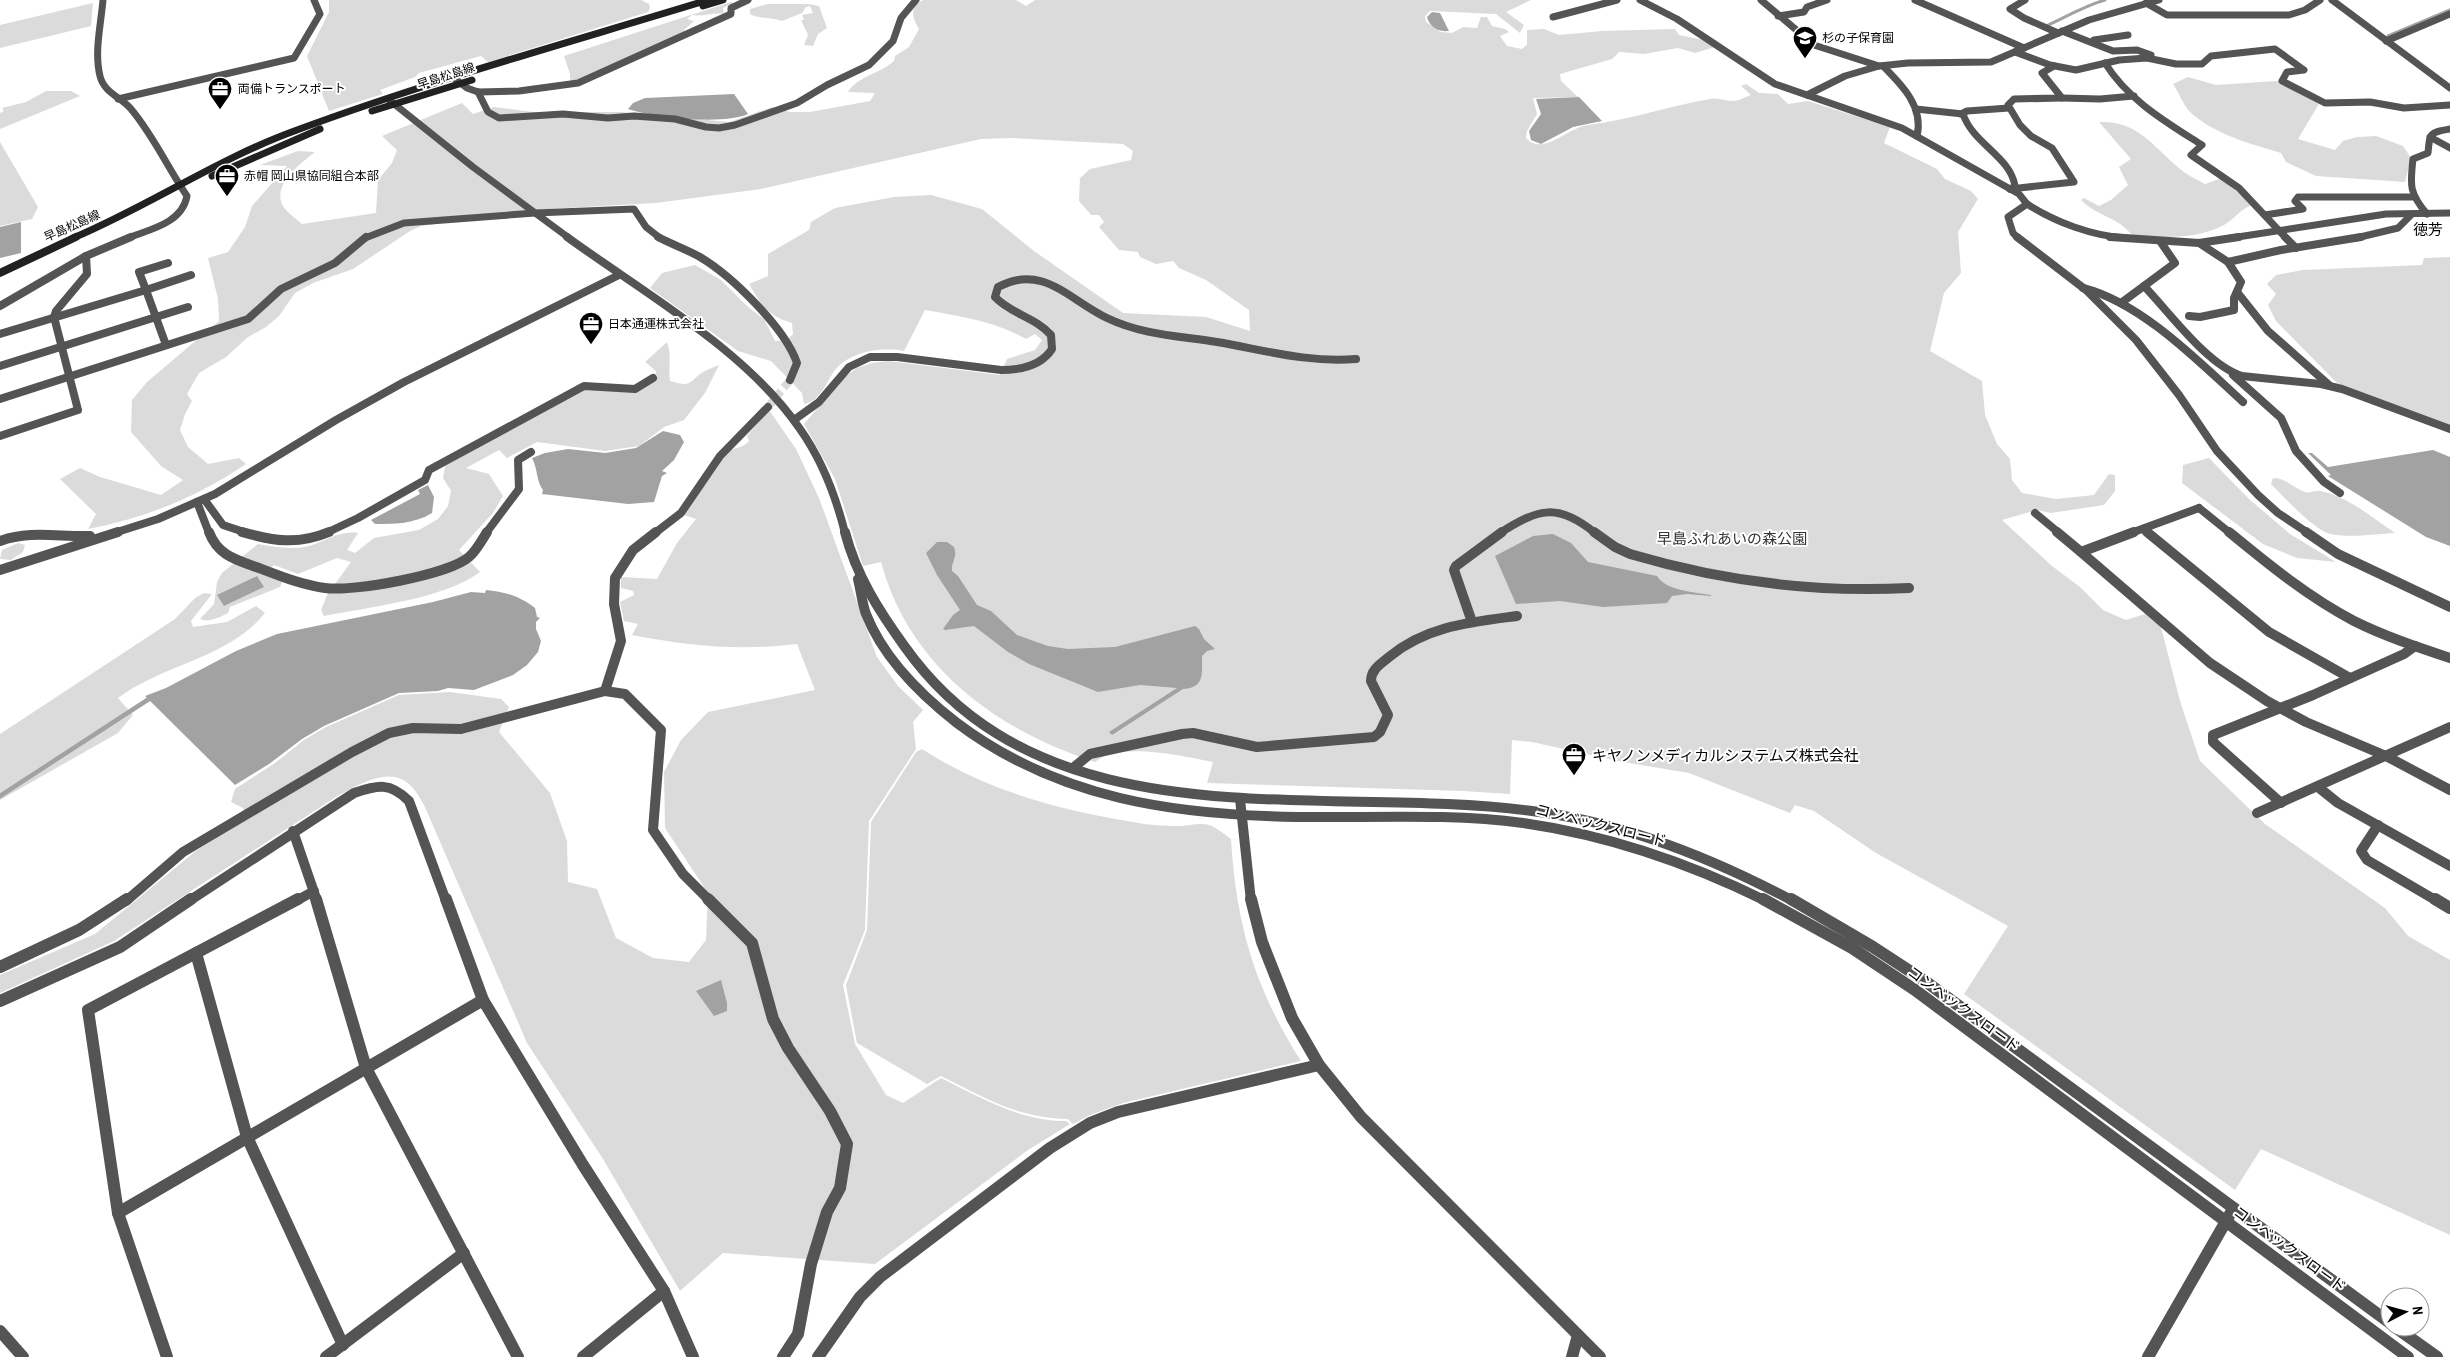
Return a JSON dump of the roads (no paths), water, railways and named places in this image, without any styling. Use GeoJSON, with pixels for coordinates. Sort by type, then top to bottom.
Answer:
{"type":"FeatureCollection","features":[{"type":"Feature","properties":{"kind":"main road","name":"早島松島線"},"geometry":{"type":"LineString","coordinates":[[0,273],[181,187],[202,181],[301,136],[454,78],[708,0]]}},
{"type":"Feature","properties":{"kind":"main road","name":"早島松島線"},"geometry":{"type":"LineString","coordinates":[[391,102],[460,84],[723,0]]}},
{"type":"Feature","properties":{"kind":"street"},"geometry":{"type":"LineString","coordinates":[[0,306],[86,256],[174,219],[186,207],[187,196],[172,176],[150,134],[129,107],[109,93],[100,78],[103,0]]}},
{"type":"Feature","properties":{"kind":"street"},"geometry":{"type":"LineString","coordinates":[[118,99],[294,58],[320,14],[314,0]]}},
{"type":"Feature","properties":{"kind":"street"},"geometry":{"type":"LineString","coordinates":[[454,78],[460,84],[478,92],[519,91],[578,83],[731,14],[731,8],[748,0]]}},
{"type":"Feature","properties":{"kind":"street"},"geometry":{"type":"LineString","coordinates":[[478,92],[488,112],[499,118],[563,114],[608,118],[634,116],[675,120],[706,127],[719,128],[735,125],[797,103],[827,84],[869,65],[893,41],[901,18],[916,0]]}},
{"type":"Feature","properties":{"kind":"street"},"geometry":{"type":"LineString","coordinates":[[1553,17],[1617,0]]}},
{"type":"Feature","properties":{"kind":"street"},"geometry":{"type":"LineString","coordinates":[[1640,0],[1677,19],[1754,72],[1776,84],[1885,122],[1917,136],[2019,194],[2027,204],[2047,217],[2082,230],[2111,237],[2199,244],[2386,214],[2450,213]]}},
{"type":"Feature","properties":{"kind":"street"},"geometry":{"type":"LineString","coordinates":[[1761,0],[1814,45],[1881,66],[1903,86],[1916,109],[1920,130],[1917,136]]}},
{"type":"Feature","properties":{"kind":"street"},"geometry":{"type":"LineString","coordinates":[[1778,16],[1804,12],[1807,7],[1827,0]]}},
{"type":"Feature","properties":{"kind":"street"},"geometry":{"type":"LineString","coordinates":[[1915,0],[2024,48]]}},
{"type":"Feature","properties":{"kind":"street"},"geometry":{"type":"LineString","coordinates":[[2024,0],[2010,9],[2024,18],[2060,32],[2102,40],[2128,35]]}},
{"type":"Feature","properties":{"kind":"street"},"geometry":{"type":"LineString","coordinates":[[1807,95],[1845,76],[1881,66],[1991,62],[2105,14],[2159,0]]}},
{"type":"Feature","properties":{"kind":"street"},"geometry":{"type":"LineString","coordinates":[[2146,3],[2167,15],[2289,15],[2305,10],[2320,0]]}},
{"type":"Feature","properties":{"kind":"street"},"geometry":{"type":"LineString","coordinates":[[2332,0],[2450,88]]}},
{"type":"Feature","properties":{"kind":"street"},"geometry":{"type":"LineString","coordinates":[[2386,41],[2450,14]]}},
{"type":"Feature","properties":{"kind":"street"},"geometry":{"type":"LineString","coordinates":[[2076,36],[2113,51],[2137,50],[2176,64]]}},
{"type":"Feature","properties":{"kind":"street"},"geometry":{"type":"LineString","coordinates":[[2015,52],[2054,66],[2076,70],[2105,63],[2146,58],[2176,64],[2202,64],[2211,56],[2276,49],[2304,70],[2288,72],[2282,81],[2325,103],[2370,102],[2404,108],[2450,105]]}},
{"type":"Feature","properties":{"kind":"street"},"geometry":{"type":"LineString","coordinates":[[2105,63],[2113,77],[2154,114],[2202,145],[2191,155],[2231,182],[2265,215],[2278,232],[2296,248]]}},
{"type":"Feature","properties":{"kind":"street"},"geometry":{"type":"LineString","coordinates":[[2054,66],[2044,70],[2042,73],[2062,98]]}},
{"type":"Feature","properties":{"kind":"street"},"geometry":{"type":"LineString","coordinates":[[2010,189],[2070,183],[2074,182],[2074,179],[2058,160],[2052,148],[2031,136],[2009,108],[2009,102],[2014,99],[2100,99],[2134,96]]}},
{"type":"Feature","properties":{"kind":"street"},"geometry":{"type":"LineString","coordinates":[[391,102],[619,275],[744,364],[794,420],[813,449],[828,484],[856,570]]}},
{"type":"Feature","properties":{"kind":"street"},"geometry":{"type":"LineString","coordinates":[[1916,109],[1961,114],[1967,111],[2009,108]]}},
{"type":"Feature","properties":{"kind":"street"},"geometry":{"type":"LineString","coordinates":[[1961,114],[1969,131],[2011,172],[2015,186],[2010,189]]}},
{"type":"Feature","properties":{"kind":"street"},"geometry":{"type":"LineString","coordinates":[[2427,214],[2412,197],[2410,190],[2413,159],[2428,153],[2430,137],[2434,132],[2450,129]]}},
{"type":"Feature","properties":{"kind":"street"},"geometry":{"type":"LineString","coordinates":[[2430,137],[2450,148]]}},
{"type":"Feature","properties":{"kind":"street"},"geometry":{"type":"LineString","coordinates":[[2265,215],[2303,209],[2294,201],[2298,197],[2412,197]]}},
{"type":"Feature","properties":{"kind":"street"},"geometry":{"type":"LineString","coordinates":[[2027,204],[2008,216],[2013,233],[2083,288],[2110,313],[2156,364],[2218,451],[2258,495],[2278,513],[2338,554],[2450,607]]}},
{"type":"Feature","properties":{"kind":"street"},"geometry":{"type":"LineString","coordinates":[[0,399],[248,319],[281,289],[335,263],[355,245],[374,233],[404,223],[535,212],[634,208],[645,227],[655,235],[705,261],[771,320],[787,342],[797,363],[795,373],[790,380]]}},
{"type":"Feature","properties":{"kind":"street"},"geometry":{"type":"LineString","coordinates":[[2228,262],[2356,238],[2398,228],[2412,214]]}},
{"type":"Feature","properties":{"kind":"street"},"geometry":{"type":"LineString","coordinates":[[2121,303],[2175,263],[2160,241]]}},
{"type":"Feature","properties":{"kind":"street"},"geometry":{"type":"LineString","coordinates":[[2189,316],[2200,318],[2234,310],[2234,298],[2241,282],[2228,262],[2199,244]]}},
{"type":"Feature","properties":{"kind":"street"},"geometry":{"type":"LineString","coordinates":[[0,436],[78,410],[54,317],[56,311],[87,274],[86,256]]}},
{"type":"Feature","properties":{"kind":"street"},"geometry":{"type":"LineString","coordinates":[[166,345],[139,272],[168,263]]}},
{"type":"Feature","properties":{"kind":"street"},"geometry":{"type":"LineString","coordinates":[[0,334],[191,275]]}},
{"type":"Feature","properties":{"kind":"street"},"geometry":{"type":"LineString","coordinates":[[0,570],[158,519],[201,501],[336,420],[404,382],[619,275]]}},
{"type":"Feature","properties":{"kind":"street"},"geometry":{"type":"LineString","coordinates":[[794,420],[818,403],[839,374],[864,358],[893,356],[1012,370],[1043,358],[1051,350],[1053,344],[1051,337],[1034,321],[1003,306],[995,297],[998,286],[1005,281],[1018,277],[1040,279],[1105,317],[1155,334],[1328,361],[1356,359]]}},
{"type":"Feature","properties":{"kind":"street"},"geometry":{"type":"LineString","coordinates":[[2144,286],[2192,338],[2202,352],[2221,368],[2233,374],[2281,418],[2296,450],[2324,482],[2340,493]]}},
{"type":"Feature","properties":{"kind":"street"},"geometry":{"type":"LineString","coordinates":[[2083,288],[2100,290],[2121,303],[2197,360],[2243,402]]}},
{"type":"Feature","properties":{"kind":"street"},"geometry":{"type":"LineString","coordinates":[[2237,292],[2260,325],[2285,350],[2331,386]]}},
{"type":"Feature","properties":{"kind":"street"},"geometry":{"type":"LineString","coordinates":[[0,366],[188,308]]}},
{"type":"Feature","properties":{"kind":"street"},"geometry":{"type":"LineString","coordinates":[[2233,374],[2331,386],[2450,430]]}},
{"type":"Feature","properties":{"kind":"street"},"geometry":{"type":"LineString","coordinates":[[201,501],[228,528],[289,542],[313,538],[334,530],[425,480],[429,470],[584,386],[635,389],[653,378]]}},
{"type":"Feature","properties":{"kind":"street"},"geometry":{"type":"LineString","coordinates":[[606,691],[621,641],[614,604],[615,578],[633,550],[681,513],[720,456],[768,407]]}},
{"type":"Feature","properties":{"kind":"street"},"geometry":{"type":"LineString","coordinates":[[201,501],[212,541],[227,556],[286,578],[325,588],[349,589],[385,584],[446,568],[469,557],[518,489],[518,460],[531,452]]}},
{"type":"Feature","properties":{"kind":"street"},"geometry":{"type":"LineString","coordinates":[[2081,552],[2199,508],[2316,599],[2341,614],[2415,646],[2450,658]]}},
{"type":"Feature","properties":{"kind":"street"},"geometry":{"type":"LineString","coordinates":[[1472,622],[1454,570],[1456,566],[1523,518],[1537,512],[1547,511],[1556,511],[1576,518],[1610,545],[1624,552],[1711,573],[1806,590],[1857,592],[1909,588]]}},
{"type":"Feature","properties":{"kind":"street"},"geometry":{"type":"LineString","coordinates":[[2035,514],[2210,663],[2306,722],[2386,756],[2450,790]]}},
{"type":"Feature","properties":{"kind":"street"},"geometry":{"type":"LineString","coordinates":[[2143,529],[2263,628],[2293,647],[2350,678]]}},
{"type":"Feature","properties":{"kind":"street"},"geometry":{"type":"LineString","coordinates":[[0,541],[27,533],[60,537],[106,535]]}},
{"type":"Feature","properties":{"kind":"street","name":"コンベックスロード"},"geometry":{"type":"LineString","coordinates":[[856,570],[896,636],[920,670],[964,712],[1004,738],[1040,756],[1115,783],[1161,792],[1240,799],[1473,804],[1558,815],[1638,835],[1734,870],[1804,904],[1882,951],[1944,994],[2380,1316]]}},
{"type":"Feature","properties":{"kind":"street","name":"コンベックスロード"},"geometry":{"type":"LineString","coordinates":[[856,570],[865,613],[880,642],[897,666],[927,697],[974,735],[1033,768],[1129,802],[1174,809],[1242,816],[1477,818],[1528,823],[1624,844],[1682,863],[1730,884],[1820,929],[1865,957],[2408,1357]]}},
{"type":"Feature","properties":{"kind":"street"},"geometry":{"type":"LineString","coordinates":[[1073,768],[1090,754],[1182,734],[1193,733],[1257,747],[1361,740],[1374,737],[1380,732],[1388,715],[1372,687],[1371,676],[1374,670],[1408,640],[1439,628],[1517,616]]}},
{"type":"Feature","properties":{"kind":"street"},"geometry":{"type":"LineString","coordinates":[[2281,803],[2213,742],[2212,735],[2350,678],[2404,654],[2415,646]]}},
{"type":"Feature","properties":{"kind":"street"},"geometry":{"type":"LineString","coordinates":[[0,967],[79,930],[122,904],[183,852],[352,752],[389,733],[412,728],[461,729],[606,691],[625,694],[661,730],[653,830],[683,874],[752,943],[773,1019],[788,1048],[830,1112],[846,1144],[840,1188],[827,1212],[811,1264],[798,1334],[783,1357]]}},
{"type":"Feature","properties":{"kind":"street"},"geometry":{"type":"LineString","coordinates":[[2257,813],[2450,726]]}},
{"type":"Feature","properties":{"kind":"street"},"geometry":{"type":"LineString","coordinates":[[0,1001],[120,947],[293,831],[354,794],[373,787],[386,786],[398,790],[409,801],[483,1000],[583,1165],[664,1291],[693,1357]]}},
{"type":"Feature","properties":{"kind":"street"},"geometry":{"type":"LineString","coordinates":[[2318,787],[2338,804],[2450,866]]}},
{"type":"Feature","properties":{"kind":"street"},"geometry":{"type":"LineString","coordinates":[[1240,799],[1252,906],[1262,942],[1292,1018],[1319,1065],[1361,1117],[1600,1357]]}},
{"type":"Feature","properties":{"kind":"street"},"geometry":{"type":"LineString","coordinates":[[2378,825],[2362,852],[2367,860],[2450,908]]}},
{"type":"Feature","properties":{"kind":"street"},"geometry":{"type":"LineString","coordinates":[[293,831],[314,891],[366,1068],[518,1357]]}},
{"type":"Feature","properties":{"kind":"street"},"geometry":{"type":"LineString","coordinates":[[167,1357],[118,1213],[88,1010],[314,891]]}},
{"type":"Feature","properties":{"kind":"street"},"geometry":{"type":"LineString","coordinates":[[196,953],[247,1137],[343,1345]]}},
{"type":"Feature","properties":{"kind":"street"},"geometry":{"type":"LineString","coordinates":[[118,1213],[483,1000]]}},
{"type":"Feature","properties":{"kind":"street"},"geometry":{"type":"LineString","coordinates":[[818,1357],[860,1297],[880,1277],[1050,1148],[1090,1123],[1118,1112],[1319,1065]]}},
{"type":"Feature","properties":{"kind":"street"},"geometry":{"type":"LineString","coordinates":[[2148,1357],[2233,1209]]}},
{"type":"Feature","properties":{"kind":"street"},"geometry":{"type":"LineString","coordinates":[[326,1357],[464,1254]]}},
{"type":"Feature","properties":{"kind":"street"},"geometry":{"type":"LineString","coordinates":[[583,1357],[664,1291]]}},
{"type":"Feature","properties":{"kind":"street"},"geometry":{"type":"LineString","coordinates":[[0,1331],[22,1357]]}},
{"type":"Feature","properties":{"kind":"street"},"geometry":{"type":"LineString","coordinates":[[1572,1357],[1578,1335]]}},
{"type":"Feature","properties":{"kind":"street"},"geometry":{"type":"LineString","coordinates":[[2410,1337],[2437,1357]]}},
{"type":"Feature","properties":{"kind":"waterway"},"geometry":{"type":"LineString","coordinates":[[2046,26],[2082,8],[2105,0]]}},
{"type":"Feature","properties":{"kind":"waterway"},"geometry":{"type":"LineString","coordinates":[[2388,36],[2450,10]]}},
{"type":"Feature","properties":{"kind":"waterway"},"geometry":{"type":"LineString","coordinates":[[0,796],[152,697]]}},
{"type":"Feature","properties":{"kind":"tunnel"},"geometry":{"type":"LineString","coordinates":[[768,407],[790,380]]}},
{"type":"Feature","properties":{"kind":"place","name":"杉の子保育園"},"geometry":{"type":"Point","coordinates":[1805,59]}},
{"type":"Feature","properties":{"kind":"place","name":"両備トランスポート"},"geometry":{"type":"Point","coordinates":[220,110]}},
{"type":"Feature","properties":{"kind":"place","name":"赤帽 岡山県協同組合本部"},"geometry":{"type":"Point","coordinates":[227,197]}},
{"type":"Feature","properties":{"kind":"place","name":"日本通運株式会社"},"geometry":{"type":"Point","coordinates":[591,345]}},
{"type":"Feature","properties":{"kind":"place","name":"キヤノンメディカルシステムズ株式会社"},"geometry":{"type":"Point","coordinates":[1574,776]}},
{"type":"Feature","properties":{"kind":"district","name":"徳芳"},"geometry":{"type":"Point","coordinates":[2428,229]}},
{"type":"Feature","properties":{"kind":"park label","name":"早島ふれあいの森公園"},"geometry":{"type":"Point","coordinates":[1732,538]}}]}
